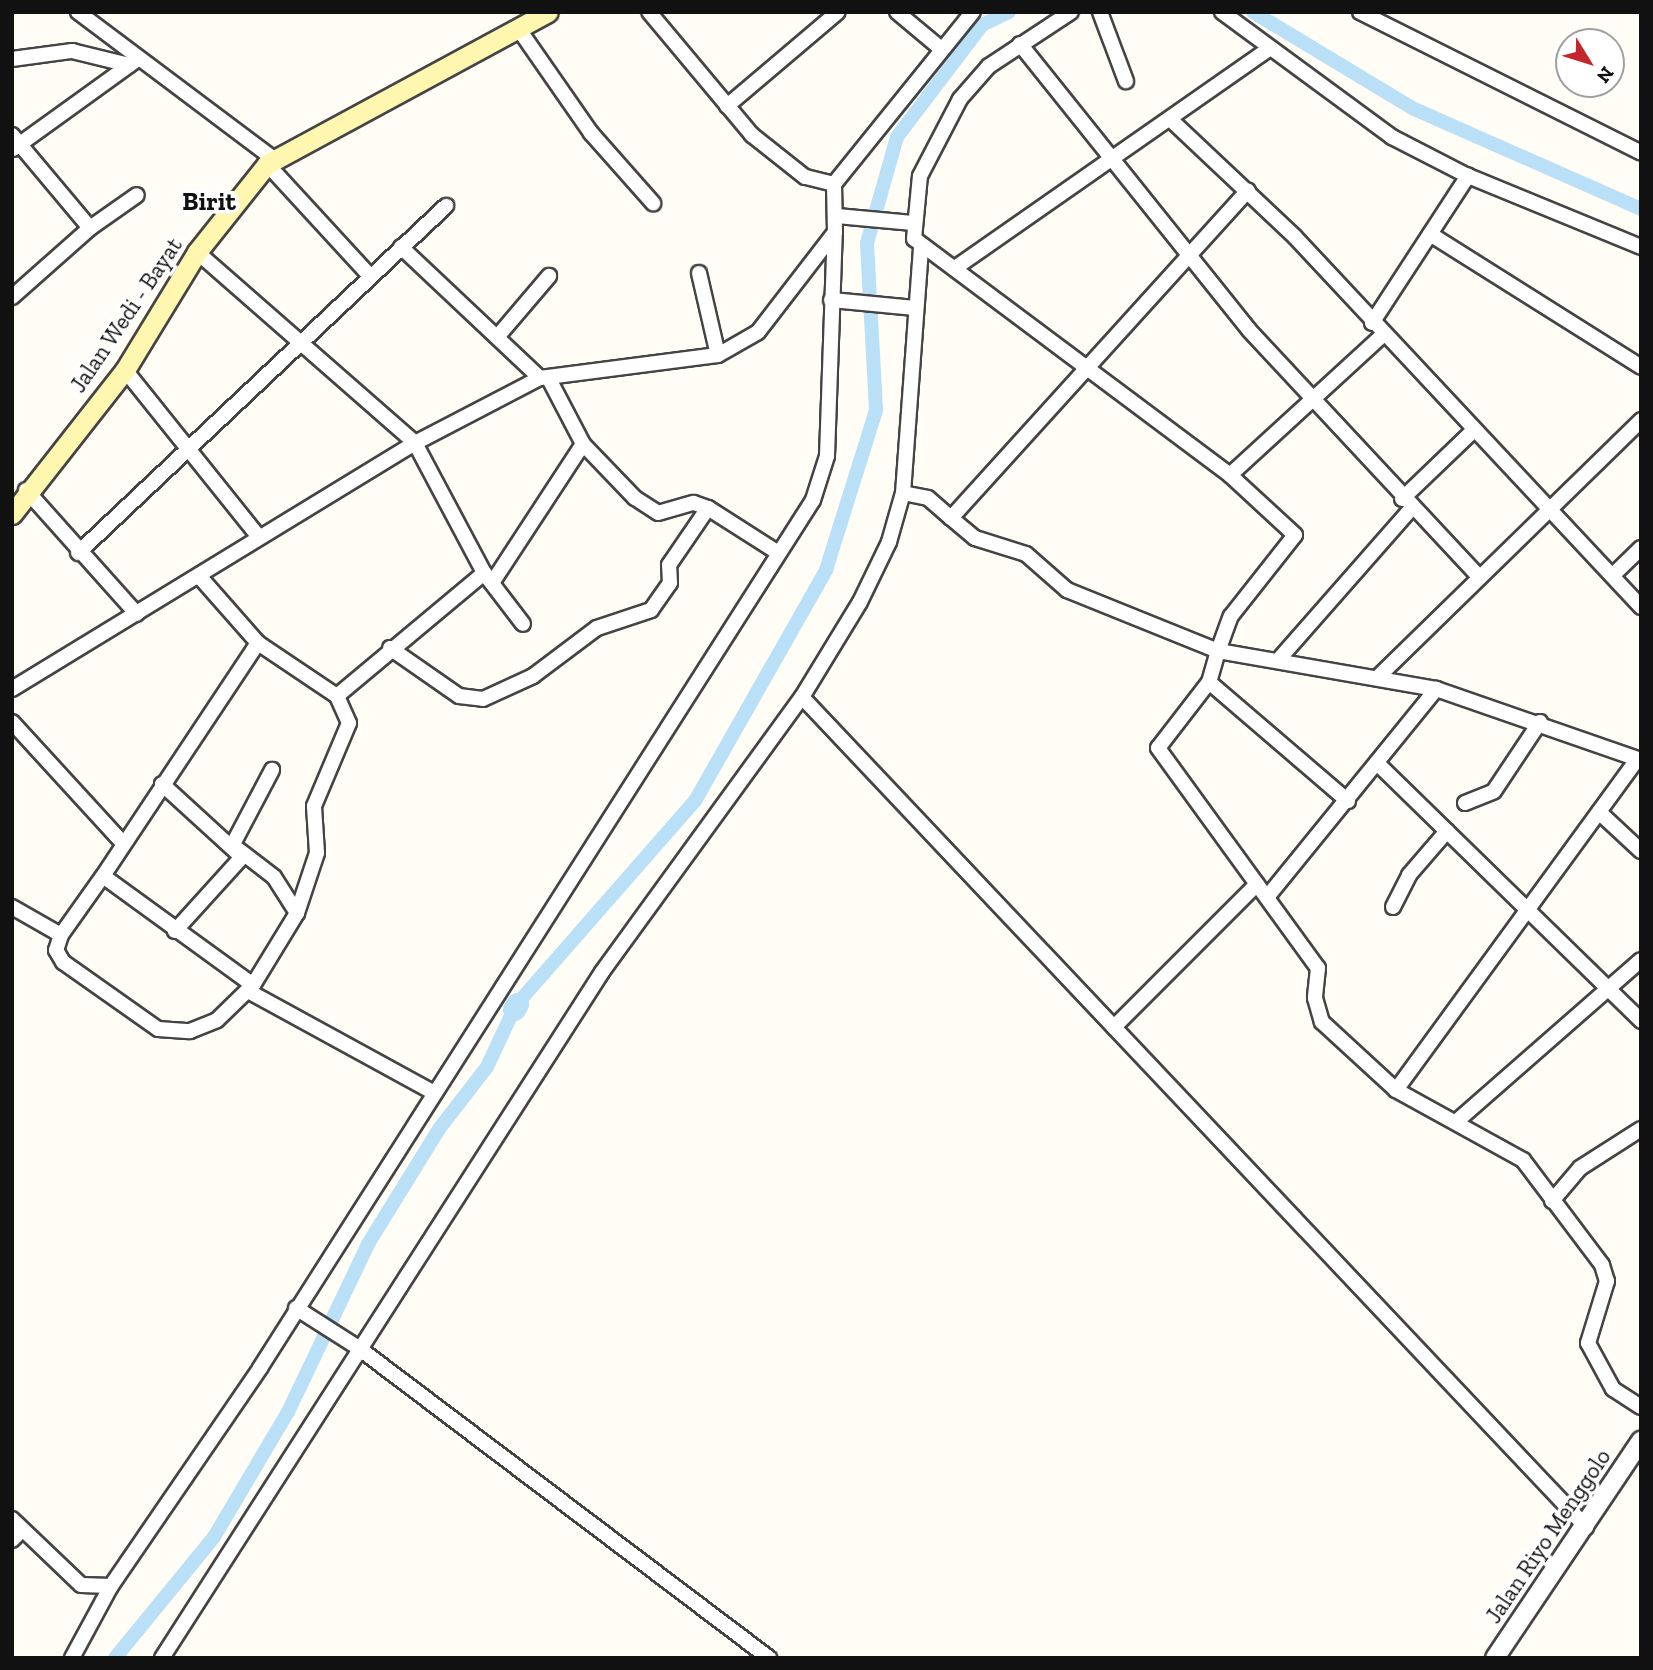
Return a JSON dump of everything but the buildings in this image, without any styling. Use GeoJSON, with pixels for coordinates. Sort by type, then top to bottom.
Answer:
{"type":"FeatureCollection","features":[{"type":"Feature","properties":{"kind":"main road","name":"Jalan Wedi - Bayat"},"geometry":{"type":"LineString","coordinates":[[12,514],[26,490],[125,370],[197,252],[270,161],[548,12]]}},
{"type":"Feature","properties":{"kind":"street"},"geometry":{"type":"LineString","coordinates":[[78,12],[134,61],[270,161],[370,276]]}},
{"type":"Feature","properties":{"kind":"street"},"geometry":{"type":"LineString","coordinates":[[649,12],[727,106],[794,170],[834,184]]}},
{"type":"Feature","properties":{"kind":"street"},"geometry":{"type":"LineString","coordinates":[[727,106],[838,12]]}},
{"type":"Feature","properties":{"kind":"street"},"geometry":{"type":"LineString","coordinates":[[897,12],[940,48]]}},
{"type":"Feature","properties":{"kind":"street"},"geometry":{"type":"LineString","coordinates":[[72,1658],[111,1586],[298,1309],[431,1091],[813,500],[825,464],[835,232],[840,216],[834,184],[940,48],[973,12]]}},
{"type":"Feature","properties":{"kind":"street"},"geometry":{"type":"LineString","coordinates":[[1071,12],[1020,44],[976,78],[934,142],[920,176],[907,223],[921,248],[955,268],[1087,371],[1230,475],[1295,533],[1231,616],[1209,682],[1158,748],[1268,896],[1321,973],[1315,998],[1320,1019],[1396,1090],[1457,1121],[1523,1160],[1606,1275],[1588,1334],[1594,1360],[1613,1390],[1641,1407]]}},
{"type":"Feature","properties":{"kind":"street"},"geometry":{"type":"LineString","coordinates":[[1100,12],[1126,81]]}},
{"type":"Feature","properties":{"kind":"street"},"geometry":{"type":"LineString","coordinates":[[1360,12],[1641,153]]}},
{"type":"Feature","properties":{"kind":"street"},"geometry":{"type":"LineString","coordinates":[[1226,13],[1269,49],[1392,137],[1468,176],[1641,247]]}},
{"type":"Feature","properties":{"kind":"street"},"geometry":{"type":"LineString","coordinates":[[519,28],[591,133],[653,203]]}},
{"type":"Feature","properties":{"kind":"street"},"geometry":{"type":"LineString","coordinates":[[1020,44],[1107,159],[1308,400],[1478,576]]}},
{"type":"Feature","properties":{"kind":"street"},"geometry":{"type":"LineString","coordinates":[[955,268],[1107,159],[1171,120],[1269,49]]}},
{"type":"Feature","properties":{"kind":"street"},"geometry":{"type":"LineString","coordinates":[[12,59],[72,51],[134,61]]}},
{"type":"Feature","properties":{"kind":"street"},"geometry":{"type":"LineString","coordinates":[[90,228],[15,143],[134,61]]}},
{"type":"Feature","properties":{"kind":"street"},"geometry":{"type":"LineString","coordinates":[[1171,120],[1248,191],[1641,607]]}},
{"type":"Feature","properties":{"kind":"street"},"geometry":{"type":"LineString","coordinates":[[1373,323],[1468,176]]}},
{"type":"Feature","properties":{"kind":"street"},"geometry":{"type":"LineString","coordinates":[[951,518],[1248,191]]}},
{"type":"Feature","properties":{"kind":"street"},"geometry":{"type":"LineString","coordinates":[[12,297],[90,228],[138,195]]}},
{"type":"Feature","properties":{"kind":"street"},"geometry":{"type":"LineString","coordinates":[[78,553],[446,206]]}},
{"type":"Feature","properties":{"kind":"street"},"geometry":{"type":"LineString","coordinates":[[840,216],[907,223]]}},
{"type":"Feature","properties":{"kind":"street"},"geometry":{"type":"LineString","coordinates":[[12,689],[199,576],[258,536],[415,443],[544,378],[718,355],[758,332],[835,232]]}},
{"type":"Feature","properties":{"kind":"street"},"geometry":{"type":"LineString","coordinates":[[1430,234],[1641,367]]}},
{"type":"Feature","properties":{"kind":"street"},"geometry":{"type":"LineString","coordinates":[[401,247],[544,378],[583,444],[653,511],[694,503],[708,508],[778,552]]}},
{"type":"Feature","properties":{"kind":"street"},"geometry":{"type":"LineString","coordinates":[[162,1658],[602,972],[802,697],[874,573],[903,493],[913,308],[921,248]]}},
{"type":"Feature","properties":{"kind":"street"},"geometry":{"type":"LineString","coordinates":[[197,252],[415,443],[488,578],[523,624]]}},
{"type":"Feature","properties":{"kind":"street"},"geometry":{"type":"LineString","coordinates":[[699,273],[718,355]]}},
{"type":"Feature","properties":{"kind":"street"},"geometry":{"type":"LineString","coordinates":[[498,336],[549,276]]}},
{"type":"Feature","properties":{"kind":"street"},"geometry":{"type":"LineString","coordinates":[[834,300],[913,308]]}},
{"type":"Feature","properties":{"kind":"street"},"geometry":{"type":"LineString","coordinates":[[1230,475],[1308,400],[1383,335]]}},
{"type":"Feature","properties":{"kind":"street"},"geometry":{"type":"LineString","coordinates":[[125,370],[258,536]]}},
{"type":"Feature","properties":{"kind":"street"},"geometry":{"type":"LineString","coordinates":[[1378,677],[1547,508],[1641,419]]}},
{"type":"Feature","properties":{"kind":"street"},"geometry":{"type":"LineString","coordinates":[[1280,658],[1406,504],[1473,431]]}},
{"type":"Feature","properties":{"kind":"street"},"geometry":{"type":"LineString","coordinates":[[337,696],[390,648],[488,578],[583,444]]}},
{"type":"Feature","properties":{"kind":"street"},"geometry":{"type":"LineString","coordinates":[[26,490],[78,553],[137,614]]}},
{"type":"Feature","properties":{"kind":"street"},"geometry":{"type":"LineString","coordinates":[[903,493],[928,498],[975,538],[1026,554],[1068,590],[1218,651],[1280,658],[1436,689],[1540,722],[1639,759],[1526,907],[1396,1090]]}},
{"type":"Feature","properties":{"kind":"street"},"geometry":{"type":"LineString","coordinates":[[390,648],[459,696],[499,695],[597,628],[651,610],[670,583],[669,565],[708,508]]}},
{"type":"Feature","properties":{"kind":"street"},"geometry":{"type":"LineString","coordinates":[[1613,575],[1641,548]]}},
{"type":"Feature","properties":{"kind":"street"},"geometry":{"type":"LineString","coordinates":[[199,576],[258,643],[337,696],[349,723],[314,806],[317,853],[297,913],[250,988],[203,1028],[158,1029],[63,962],[56,950],[61,935],[103,877],[162,784],[258,643]]}},
{"type":"Feature","properties":{"kind":"street"},"geometry":{"type":"LineString","coordinates":[[1209,682],[1348,801]]}},
{"type":"Feature","properties":{"kind":"street"},"geometry":{"type":"LineString","coordinates":[[1268,896],[1348,801],[1436,689]]}},
{"type":"Feature","properties":{"kind":"street"},"geometry":{"type":"LineString","coordinates":[[802,697],[1586,1527]]}},
{"type":"Feature","properties":{"kind":"street"},"geometry":{"type":"LineString","coordinates":[[1465,803],[1494,791],[1540,722]]}},
{"type":"Feature","properties":{"kind":"street"},"geometry":{"type":"LineString","coordinates":[[14,731],[123,844]]}},
{"type":"Feature","properties":{"kind":"street"},"geometry":{"type":"LineString","coordinates":[[1378,764],[1641,1021]]}},
{"type":"Feature","properties":{"kind":"street"},"geometry":{"type":"LineString","coordinates":[[175,931],[240,864],[236,847],[272,770]]}},
{"type":"Feature","properties":{"kind":"street"},"geometry":{"type":"LineString","coordinates":[[162,784],[274,877],[297,913]]}},
{"type":"Feature","properties":{"kind":"street"},"geometry":{"type":"LineString","coordinates":[[1599,812],[1641,851]]}},
{"type":"Feature","properties":{"kind":"street"},"geometry":{"type":"LineString","coordinates":[[1393,907],[1409,875],[1447,831]]}},
{"type":"Feature","properties":{"kind":"street"},"geometry":{"type":"LineString","coordinates":[[103,877],[250,988],[431,1091]]}},
{"type":"Feature","properties":{"kind":"street"},"geometry":{"type":"LineString","coordinates":[[1114,1027],[1257,884]]}},
{"type":"Feature","properties":{"kind":"street"},"geometry":{"type":"LineString","coordinates":[[13,910],[61,935]]}},
{"type":"Feature","properties":{"kind":"street"},"geometry":{"type":"LineString","coordinates":[[1457,1121],[1611,990],[1641,960]]}},
{"type":"Feature","properties":{"kind":"street"},"geometry":{"type":"LineString","coordinates":[[1552,1201],[1580,1168],[1641,1129]]}},
{"type":"Feature","properties":{"kind":"street"},"geometry":{"type":"LineString","coordinates":[[298,1309],[362,1350],[769,1658]]}},
{"type":"Feature","properties":{"kind":"street","name":"Jalan Riyo Menggolo"},"geometry":{"type":"LineString","coordinates":[[1494,1658],[1586,1527],[1641,1441]]}},
{"type":"Feature","properties":{"kind":"street"},"geometry":{"type":"LineString","coordinates":[[16,1530],[81,1585],[111,1586]]}},
{"type":"Feature","properties":{"kind":"waterway"},"geometry":{"type":"LineString","coordinates":[[517,1004],[695,801],[826,570],[876,410],[867,243],[897,137],[982,25],[1009,12]]}},
{"type":"Feature","properties":{"kind":"waterway"},"geometry":{"type":"LineString","coordinates":[[1253,12],[1412,108],[1641,209]]}},
{"type":"Feature","properties":{"kind":"waterway"},"geometry":{"type":"LineString","coordinates":[[514,1009],[517,1004]]}},
{"type":"Feature","properties":{"kind":"waterway"},"geometry":{"type":"LineString","coordinates":[[115,1658],[214,1537],[288,1412],[368,1244],[439,1129],[487,1067],[514,1009]]}},
{"type":"Feature","properties":{"kind":"district","name":"Birit"},"geometry":{"type":"Point","coordinates":[209,202]}}]}
